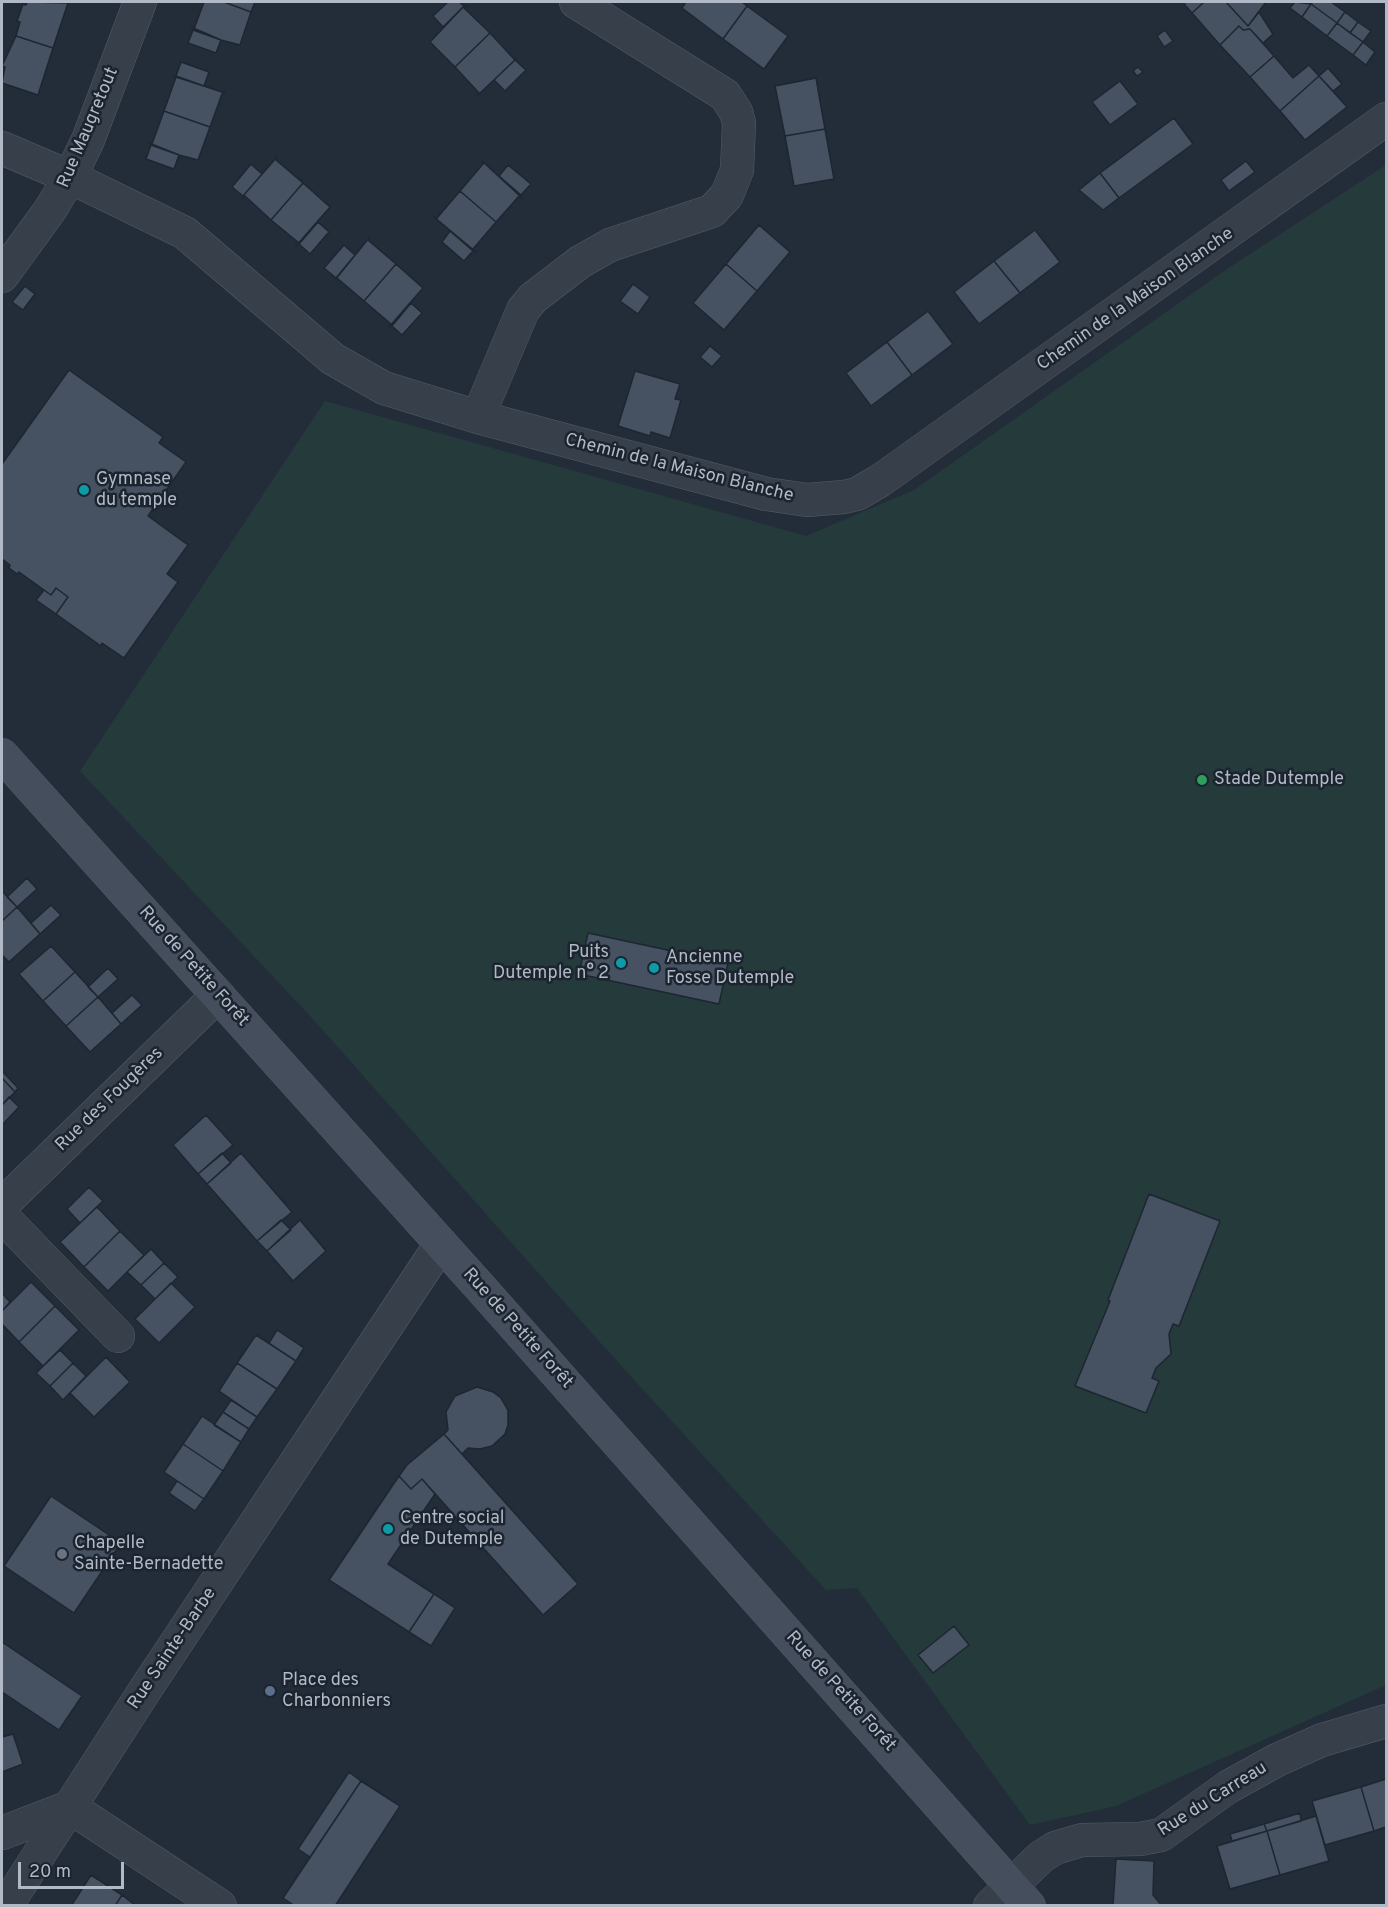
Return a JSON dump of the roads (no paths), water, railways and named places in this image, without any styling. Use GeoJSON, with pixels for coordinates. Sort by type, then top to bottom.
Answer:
{"type":"FeatureCollection","features":[{"type":"Feature","properties":{"kind":"main road","name":"Rue de Petite Forêt"},"geometry":{"type":"LineString","coordinates":[[2,755],[441,1244],[1010,1899]]}},
{"type":"Feature","properties":{"kind":"street","name":"Rue Maugretout"},"geometry":{"type":"LineString","coordinates":[[2,276],[50,210],[70,177],[88,140],[140,2]]}},
{"type":"Feature","properties":{"kind":"street"},"geometry":{"type":"LineString","coordinates":[[478,417],[523,310],[533,298],[580,262],[610,245],[712,212],[727,195],[736,170],[739,123],[736,112],[725,95],[576,2]]}},
{"type":"Feature","properties":{"kind":"street","name":"Chemin de la Maison Blanche"},"geometry":{"type":"LineString","coordinates":[[2,148],[70,177],[185,233],[346,368],[402,396],[765,494],[807,500],[832,499],[857,494],[881,480],[1053,360],[1386,119]]}},
{"type":"Feature","properties":{"kind":"street","name":"Rue des Fougères"},"geometry":{"type":"LineString","coordinates":[[2,1205],[218,995]]}},
{"type":"Feature","properties":{"kind":"street"},"geometry":{"type":"LineString","coordinates":[[2,1216],[118,1336]]}},
{"type":"Feature","properties":{"kind":"street","name":"Rue Sainte-Barbe"},"geometry":{"type":"LineString","coordinates":[[6,1905],[441,1244]]}},
{"type":"Feature","properties":{"kind":"street","name":"Rue du Carreau"},"geometry":{"type":"LineString","coordinates":[[1010,1899],[1041,1857],[1055,1848],[1082,1840],[1151,1838],[1161,1835],[1228,1787],[1278,1760],[1322,1740],[1386,1721]]}},
{"type":"Feature","properties":{"kind":"street"},"geometry":{"type":"LineString","coordinates":[[2,1833],[70,1807],[220,1905]]}},
{"type":"Feature","properties":{"kind":"place","name":"Gymnase du temple"},"geometry":{"type":"Point","coordinates":[84,490]}},
{"type":"Feature","properties":{"kind":"place","name":"Stade Dutemple"},"geometry":{"type":"Point","coordinates":[1202,780]}},
{"type":"Feature","properties":{"kind":"place","name":"Puits Dutemple n° 2"},"geometry":{"type":"Point","coordinates":[621,963]}},
{"type":"Feature","properties":{"kind":"place","name":"Ancienne Fosse Dutemple"},"geometry":{"type":"Point","coordinates":[654,968]}},
{"type":"Feature","properties":{"kind":"place","name":"Centre social de Dutemple"},"geometry":{"type":"Point","coordinates":[388,1529]}},
{"type":"Feature","properties":{"kind":"place","name":"Chapelle Sainte-Bernadette"},"geometry":{"type":"Point","coordinates":[62,1554]}},
{"type":"Feature","properties":{"kind":"place","name":"Place des Charbonniers"},"geometry":{"type":"Point","coordinates":[270,1691]}}]}
